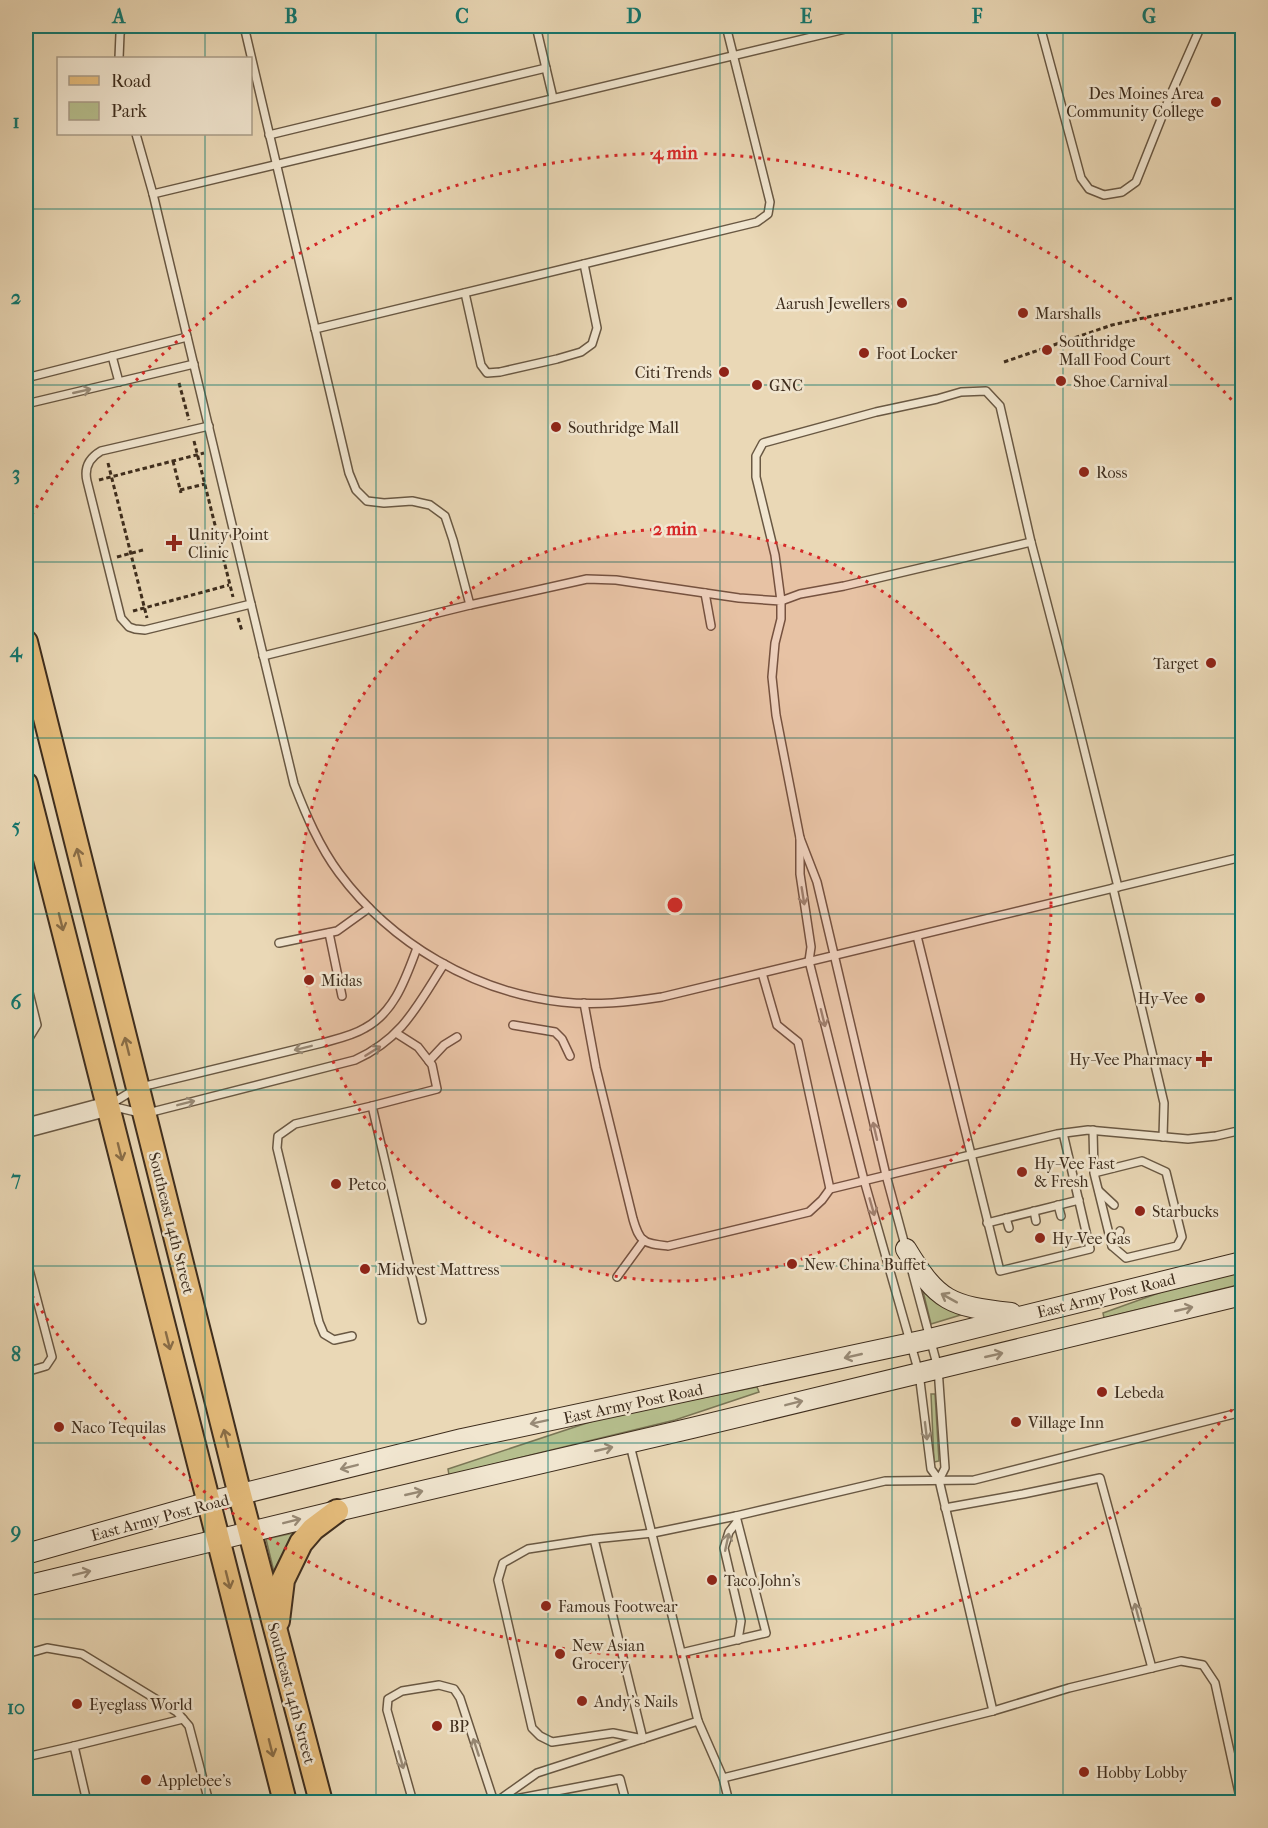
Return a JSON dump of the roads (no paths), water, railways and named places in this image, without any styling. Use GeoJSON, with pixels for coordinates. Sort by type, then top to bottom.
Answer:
{"type":"FeatureCollection","features":[{"type":"Feature","properties":{"kind":"main road","name":"Southeast 14th Street"},"geometry":{"type":"LineString","coordinates":[[26,642],[249,1532],[321,1803]]}},
{"type":"Feature","properties":{"kind":"main road","name":"Southeast 14th Street"},"geometry":{"type":"LineString","coordinates":[[26,784],[285,1803]]}},
{"type":"Feature","properties":{"kind":"main road"},"geometry":{"type":"LineString","coordinates":[[906,1249],[934,1289],[950,1301],[976,1309],[1026,1314]]}},
{"type":"Feature","properties":{"kind":"main road","name":"East Army Post Road"},"geometry":{"type":"LineString","coordinates":[[26,1554],[209,1503],[462,1439],[930,1339],[1242,1262]]}},
{"type":"Feature","properties":{"kind":"main road","name":"East Army Post Road"},"geometry":{"type":"LineString","coordinates":[[26,1586],[1242,1295]]}},
{"type":"Feature","properties":{"kind":"main road"},"geometry":{"type":"LineString","coordinates":[[277,1635],[283,1580],[301,1543],[313,1528],[337,1511]]}},
{"type":"Feature","properties":{"kind":"street"},"geometry":{"type":"LineString","coordinates":[[26,1128],[109,1106]]}},
{"type":"Feature","properties":{"kind":"lane"},"geometry":{"type":"LineString","coordinates":[[120,57],[120,37],[123,26]]}},
{"type":"Feature","properties":{"kind":"lane"},"geometry":{"type":"LineString","coordinates":[[244,26],[251,57]]}},
{"type":"Feature","properties":{"kind":"lane"},"geometry":{"type":"LineString","coordinates":[[536,26],[553,98]]}},
{"type":"Feature","properties":{"kind":"lane"},"geometry":{"type":"LineString","coordinates":[[315,330],[757,222],[768,214],[770,202],[726,26]]}},
{"type":"Feature","properties":{"kind":"lane"},"geometry":{"type":"LineString","coordinates":[[153,194],[858,26]]}},
{"type":"Feature","properties":{"kind":"lane"},"geometry":{"type":"LineString","coordinates":[[1040,26],[1081,178],[1089,189],[1104,195],[1122,192],[1136,182],[1201,26]]}},
{"type":"Feature","properties":{"kind":"lane"},"geometry":{"type":"LineString","coordinates":[[252,61],[349,473],[356,490],[367,501],[384,503],[412,501],[430,505],[445,516],[470,605]]}},
{"type":"Feature","properties":{"kind":"lane"},"geometry":{"type":"LineString","coordinates":[[269,135],[546,68]]}},
{"type":"Feature","properties":{"kind":"lane"},"geometry":{"type":"LineString","coordinates":[[136,135],[153,194],[294,784],[306,815],[339,872],[383,922],[417,948],[466,976],[530,997],[562,1002],[629,1002],[662,997],[1242,857]]}},
{"type":"Feature","properties":{"kind":"lane"},"geometry":{"type":"LineString","coordinates":[[465,293],[481,365],[487,373],[558,359],[580,352],[592,344],[597,328],[584,264]]}},
{"type":"Feature","properties":{"kind":"lane"},"geometry":{"type":"LineString","coordinates":[[26,378],[187,337]]}},
{"type":"Feature","properties":{"kind":"lane"},"geometry":{"type":"LineString","coordinates":[[112,356],[119,382]]}},
{"type":"Feature","properties":{"kind":"lane"},"geometry":{"type":"LineString","coordinates":[[26,404],[194,364]]}},
{"type":"Feature","properties":{"kind":"lane"},"geometry":{"type":"LineString","coordinates":[[993,1711],[939,1480],[931,1469],[928,1371],[930,1339],[886,1175],[817,882],[800,838],[776,715],[772,677],[775,643],[781,619],[781,601],[775,555],[756,477],[756,456],[763,443],[876,412],[961,392],[986,391],[1000,406],[1116,888],[1164,1103],[1163,1137]]}},
{"type":"Feature","properties":{"kind":"lane"},"geometry":{"type":"LineString","coordinates":[[209,426],[101,451],[88,464],[86,475],[121,618],[129,627],[145,630],[251,604]]}},
{"type":"Feature","properties":{"kind":"lane"},"geometry":{"type":"LineString","coordinates":[[263,656],[470,605],[588,579],[616,580],[739,598],[781,601],[800,594],[844,586],[1031,542]]}},
{"type":"Feature","properties":{"kind":"lane"},"geometry":{"type":"LineString","coordinates":[[705,593],[711,626]]}},
{"type":"Feature","properties":{"kind":"lane"},"geometry":{"type":"LineString","coordinates":[[800,838],[800,874],[811,947],[809,962],[864,1180],[910,1343],[928,1371],[945,1468],[939,1480]]}},
{"type":"Feature","properties":{"kind":"lane"},"geometry":{"type":"LineString","coordinates":[[279,944],[342,929],[369,908]]}},
{"type":"Feature","properties":{"kind":"lane"},"geometry":{"type":"LineString","coordinates":[[329,933],[342,996]]}},
{"type":"Feature","properties":{"kind":"lane"},"geometry":{"type":"LineString","coordinates":[[917,936],[1000,1271],[1069,1251],[1090,1249],[1064,1133]]}},
{"type":"Feature","properties":{"kind":"lane"},"geometry":{"type":"LineString","coordinates":[[109,1106],[137,1088],[322,1043],[367,1028],[399,993],[417,948]]}},
{"type":"Feature","properties":{"kind":"lane"},"geometry":{"type":"LineString","coordinates":[[109,1106],[144,1114],[355,1060],[370,1053],[406,1023],[444,964]]}},
{"type":"Feature","properties":{"kind":"lane"},"geometry":{"type":"LineString","coordinates":[[762,973],[777,1025],[798,1042],[830,1189]]}},
{"type":"Feature","properties":{"kind":"lane"},"geometry":{"type":"LineString","coordinates":[[26,980],[37,1025],[26,1042]]}},
{"type":"Feature","properties":{"kind":"lane"},"geometry":{"type":"LineString","coordinates":[[584,1003],[594,1059],[638,1235],[648,1243],[668,1246],[809,1212],[830,1189],[1064,1133],[1093,1130],[1188,1139],[1242,1130]]}},
{"type":"Feature","properties":{"kind":"lane"},"geometry":{"type":"LineString","coordinates":[[513,1024],[555,1032],[562,1039],[570,1056]]}},
{"type":"Feature","properties":{"kind":"lane"},"geometry":{"type":"LineString","coordinates":[[352,1336],[334,1340],[324,1334],[319,1322],[277,1148],[278,1136],[295,1124],[437,1089],[432,1065],[418,1047],[396,1033]]}},
{"type":"Feature","properties":{"kind":"lane"},"geometry":{"type":"LineString","coordinates":[[429,1061],[457,1037]]}},
{"type":"Feature","properties":{"kind":"lane"},"geometry":{"type":"LineString","coordinates":[[372,1106],[423,1320]]}},
{"type":"Feature","properties":{"kind":"lane"},"geometry":{"type":"LineString","coordinates":[[1093,1130],[1095,1173],[1112,1246],[1126,1258],[1177,1246],[1182,1237],[1166,1172],[1142,1161],[1095,1173]]}},
{"type":"Feature","properties":{"kind":"lane"},"geometry":{"type":"LineString","coordinates":[[1099,1191],[1114,1205]]}},
{"type":"Feature","properties":{"kind":"lane"},"geometry":{"type":"LineString","coordinates":[[987,1223],[1078,1200]]}},
{"type":"Feature","properties":{"kind":"lane"},"geometry":{"type":"LineString","coordinates":[[1058,1205],[1061,1215]]}},
{"type":"Feature","properties":{"kind":"lane"},"geometry":{"type":"LineString","coordinates":[[1034,1211],[1036,1221]]}},
{"type":"Feature","properties":{"kind":"lane"},"geometry":{"type":"LineString","coordinates":[[1006,1218],[1009,1228]]}},
{"type":"Feature","properties":{"kind":"lane"},"geometry":{"type":"LineString","coordinates":[[1112,1246],[1120,1231]]}},
{"type":"Feature","properties":{"kind":"lane"},"geometry":{"type":"LineString","coordinates":[[617,1277],[644,1240]]}},
{"type":"Feature","properties":{"kind":"lane"},"geometry":{"type":"LineString","coordinates":[[26,1258],[52,1357],[46,1366],[26,1372]]}},
{"type":"Feature","properties":{"kind":"lane"},"geometry":{"type":"LineString","coordinates":[[642,1739],[613,1733],[552,1742],[540,1736],[532,1728],[498,1580],[503,1563],[528,1549],[653,1533],[737,1519],[885,1481],[974,1480],[1242,1412]]}},
{"type":"Feature","properties":{"kind":"lane"},"geometry":{"type":"LineString","coordinates":[[630,1443],[698,1721],[723,1778],[729,1803]]}},
{"type":"Feature","properties":{"kind":"lane"},"geometry":{"type":"LineString","coordinates":[[945,1508],[1100,1478],[1152,1668]]}},
{"type":"Feature","properties":{"kind":"lane"},"geometry":{"type":"LineString","coordinates":[[681,1653],[766,1633],[737,1519]]}},
{"type":"Feature","properties":{"kind":"lane"},"geometry":{"type":"LineString","coordinates":[[737,1519],[724,1548],[741,1621],[738,1640]]}},
{"type":"Feature","properties":{"kind":"lane"},"geometry":{"type":"LineString","coordinates":[[594,1539],[642,1739]]}},
{"type":"Feature","properties":{"kind":"lane"},"geometry":{"type":"LineString","coordinates":[[26,1654],[47,1648],[82,1654],[177,1712],[189,1726],[209,1803]]}},
{"type":"Feature","properties":{"kind":"lane"},"geometry":{"type":"LineString","coordinates":[[723,1778],[993,1711],[1059,1690],[1181,1661],[1203,1665],[1215,1683],[1241,1803]]}},
{"type":"Feature","properties":{"kind":"lane"},"geometry":{"type":"LineString","coordinates":[[413,1803],[387,1710],[388,1700],[402,1691],[439,1685],[454,1689],[460,1698],[496,1803]]}},
{"type":"Feature","properties":{"kind":"lane"},"geometry":{"type":"LineString","coordinates":[[26,1757],[183,1719]]}},
{"type":"Feature","properties":{"kind":"lane"},"geometry":{"type":"LineString","coordinates":[[496,1803],[537,1773],[698,1721]]}},
{"type":"Feature","properties":{"kind":"lane"},"geometry":{"type":"LineString","coordinates":[[74,1746],[87,1803]]}},
{"type":"Feature","properties":{"kind":"lane"},"geometry":{"type":"LineString","coordinates":[[496,1803],[620,1779],[626,1803]]}},
{"type":"Feature","properties":{"kind":"place","name":"Des Moines Area Community College"},"geometry":{"type":"Point","coordinates":[1216,102]}},
{"type":"Feature","properties":{"kind":"place","name":"Aarush Jewellers"},"geometry":{"type":"Point","coordinates":[902,303]}},
{"type":"Feature","properties":{"kind":"place","name":"Marshalls"},"geometry":{"type":"Point","coordinates":[1023,313]}},
{"type":"Feature","properties":{"kind":"place","name":"Southridge Mall Food Court"},"geometry":{"type":"Point","coordinates":[1047,350]}},
{"type":"Feature","properties":{"kind":"place","name":"Foot Locker"},"geometry":{"type":"Point","coordinates":[864,353]}},
{"type":"Feature","properties":{"kind":"place","name":"Citi Trends"},"geometry":{"type":"Point","coordinates":[724,372]}},
{"type":"Feature","properties":{"kind":"place","name":"Shoe Carnival"},"geometry":{"type":"Point","coordinates":[1061,381]}},
{"type":"Feature","properties":{"kind":"place","name":"GNC"},"geometry":{"type":"Point","coordinates":[757,385]}},
{"type":"Feature","properties":{"kind":"place","name":"Southridge Mall"},"geometry":{"type":"Point","coordinates":[556,427]}},
{"type":"Feature","properties":{"kind":"place","name":"Ross"},"geometry":{"type":"Point","coordinates":[1084,472]}},
{"type":"Feature","properties":{"kind":"place","name":"Unity Point Clinic"},"geometry":{"type":"Point","coordinates":[174,543]}},
{"type":"Feature","properties":{"kind":"place","name":"Target"},"geometry":{"type":"Point","coordinates":[1211,663]}},
{"type":"Feature","properties":{"kind":"place","name":"Midas"},"geometry":{"type":"Point","coordinates":[309,980]}},
{"type":"Feature","properties":{"kind":"place","name":"Hy-Vee"},"geometry":{"type":"Point","coordinates":[1200,998]}},
{"type":"Feature","properties":{"kind":"place","name":"Hy-Vee Pharmacy"},"geometry":{"type":"Point","coordinates":[1204,1059]}},
{"type":"Feature","properties":{"kind":"place","name":"Hy-Vee Fast & Fresh"},"geometry":{"type":"Point","coordinates":[1022,1172]}},
{"type":"Feature","properties":{"kind":"place","name":"Petco"},"geometry":{"type":"Point","coordinates":[336,1184]}},
{"type":"Feature","properties":{"kind":"place","name":"Starbucks"},"geometry":{"type":"Point","coordinates":[1140,1211]}},
{"type":"Feature","properties":{"kind":"place","name":"Hy-Vee Gas"},"geometry":{"type":"Point","coordinates":[1040,1238]}},
{"type":"Feature","properties":{"kind":"place","name":"New China Buffet"},"geometry":{"type":"Point","coordinates":[792,1264]}},
{"type":"Feature","properties":{"kind":"place","name":"Midwest Mattress"},"geometry":{"type":"Point","coordinates":[365,1269]}},
{"type":"Feature","properties":{"kind":"place","name":"Lebeda"},"geometry":{"type":"Point","coordinates":[1102,1392]}},
{"type":"Feature","properties":{"kind":"place","name":"Village Inn"},"geometry":{"type":"Point","coordinates":[1016,1422]}},
{"type":"Feature","properties":{"kind":"place","name":"Naco Tequilas"},"geometry":{"type":"Point","coordinates":[59,1427]}},
{"type":"Feature","properties":{"kind":"place","name":"Taco John's"},"geometry":{"type":"Point","coordinates":[712,1580]}},
{"type":"Feature","properties":{"kind":"place","name":"Famous Footwear"},"geometry":{"type":"Point","coordinates":[546,1606]}},
{"type":"Feature","properties":{"kind":"place","name":"New Asian Grocery"},"geometry":{"type":"Point","coordinates":[560,1654]}},
{"type":"Feature","properties":{"kind":"place","name":"Andy's Nails"},"geometry":{"type":"Point","coordinates":[582,1701]}},
{"type":"Feature","properties":{"kind":"place","name":"Eyeglass World"},"geometry":{"type":"Point","coordinates":[77,1704]}},
{"type":"Feature","properties":{"kind":"place","name":"BP"},"geometry":{"type":"Point","coordinates":[437,1726]}},
{"type":"Feature","properties":{"kind":"place","name":"Hobby Lobby"},"geometry":{"type":"Point","coordinates":[1084,1772]}},
{"type":"Feature","properties":{"kind":"place","name":"Applebee's"},"geometry":{"type":"Point","coordinates":[146,1780]}}]}
